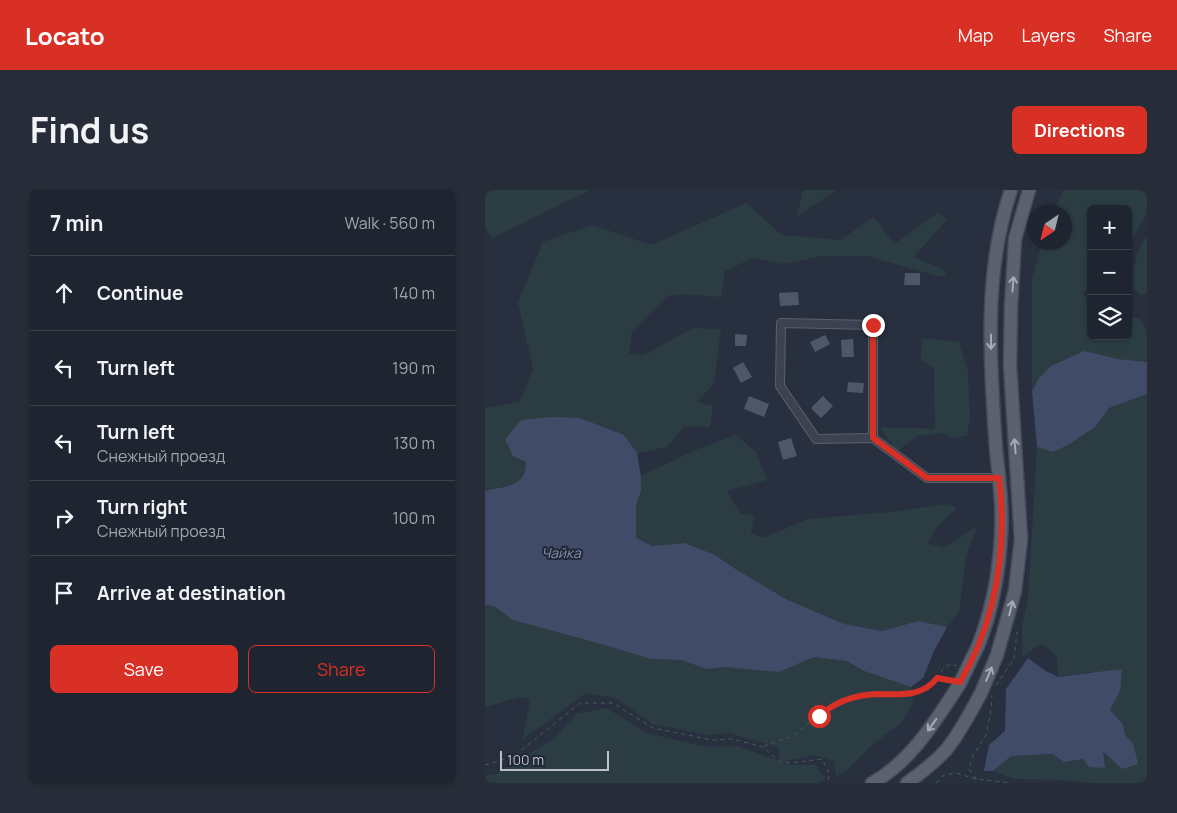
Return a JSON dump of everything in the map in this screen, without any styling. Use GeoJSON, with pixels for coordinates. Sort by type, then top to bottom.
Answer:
{"type":"FeatureCollection","features":[{"type":"Feature","properties":{"kind":"main road"},"geometry":{"type":"LineString","coordinates":[[872,783],[880,779],[909,753],[934,723],[960,683],[978,646],[989,615],[998,571],[1002,500],[992,380],[993,276],[997,242],[1011,190]]}},
{"type":"Feature","properties":{"kind":"main road"},"geometry":{"type":"LineString","coordinates":[[907,783],[929,767],[962,728],[981,693],[997,655],[1015,591],[1021,539],[1010,365],[1011,316],[1015,239],[1029,190]]}},
{"type":"Feature","properties":{"kind":"street"},"geometry":{"type":"LineString","coordinates":[[873,438],[873,325],[781,323],[780,386],[816,439],[873,438],[927,478],[999,478]]}},
{"type":"Feature","properties":{"kind":"path"},"geometry":{"type":"LineString","coordinates":[[976,779],[969,769],[972,757],[986,735],[991,710],[992,689],[1014,659],[1017,632]]}},
{"type":"Feature","properties":{"kind":"path"},"geometry":{"type":"LineString","coordinates":[[763,747],[793,736],[831,706],[849,698],[875,694],[896,695],[917,692],[932,685],[944,668],[951,664],[960,667]]}},
{"type":"Feature","properties":{"kind":"path"},"geometry":{"type":"LineString","coordinates":[[937,678],[960,683]]}},
{"type":"Feature","properties":{"kind":"path"},"geometry":{"type":"LineString","coordinates":[[485,765],[513,757],[580,703],[613,703],[653,728],[712,740],[732,739],[763,747],[780,762],[791,763],[822,759],[830,775],[826,783]]}},
{"type":"Feature","properties":{"kind":"path"},"geometry":{"type":"LineString","coordinates":[[936,783],[944,775],[956,773],[976,779],[1012,783]]}},
{"type":"Feature","properties":{"kind":"shaded area"},"geometry":{"type":"Polygon","coordinates":[[[485,190],[590,190],[492,238],[485,228],[485,190]]]}},
{"type":"Feature","properties":{"kind":"shaded area"},"geometry":{"type":"Polygon","coordinates":[[[803,190],[837,190],[797,216],[803,190]]]}},
{"type":"Feature","properties":{"kind":"shaded area"},"geometry":{"type":"Polygon","coordinates":[[[1064,190],[1147,190],[1147,212],[1132,240],[1132,205],[1087,205],[1087,290],[1081,292],[1087,298],[1087,340],[1132,340],[1132,318],[1140,319],[1147,332],[1147,362],[1118,359],[1039,378],[1032,391],[1032,280],[1040,250],[1072,250],[1072,205],[1056,205],[1064,190]]]}},
{"type":"Feature","properties":{"kind":"shaded area"},"geometry":{"type":"Polygon","coordinates":[[[746,203],[782,235],[840,240],[874,217],[894,244],[938,213],[947,219],[914,257],[946,271],[945,276],[938,276],[867,256],[821,256],[782,264],[753,258],[725,271],[721,297],[683,294],[667,296],[632,331],[629,354],[643,356],[693,328],[721,329],[714,384],[697,402],[713,406],[710,427],[685,426],[667,447],[637,453],[624,435],[580,418],[526,462],[527,471],[519,482],[485,491],[485,408],[520,402],[533,368],[518,303],[543,242],[592,225],[652,245],[746,203]]]}},
{"type":"Feature","properties":{"kind":"shaded area"},"geometry":{"type":"Polygon","coordinates":[[[1147,236],[1147,294],[1141,295],[1134,289],[1134,268],[1139,248],[1147,236]]]}},
{"type":"Feature","properties":{"kind":"shaded area"},"geometry":{"type":"Polygon","coordinates":[[[922,338],[959,342],[968,372],[970,419],[967,436],[954,438],[941,433],[917,436],[897,451],[879,427],[935,429],[934,369],[921,359],[922,338]]]}},
{"type":"Feature","properties":{"kind":"shaded area"},"geometry":{"type":"Polygon","coordinates":[[[1147,394],[1147,783],[1092,783],[1014,779],[993,771],[1010,756],[1053,754],[1064,762],[1083,759],[1104,768],[1103,751],[1133,743],[1126,736],[1122,723],[1110,710],[1120,691],[1090,672],[1058,677],[1057,658],[1045,645],[1039,645],[1024,656],[1022,653],[1022,625],[1028,600],[1037,447],[1053,452],[1068,445],[1095,427],[1109,408],[1147,394]]]}},
{"type":"Feature","properties":{"kind":"shaded area"},"geometry":{"type":"Polygon","coordinates":[[[736,435],[756,452],[767,480],[727,491],[740,513],[754,516],[751,533],[763,538],[808,519],[892,512],[947,504],[957,508],[937,527],[927,543],[944,548],[977,526],[966,557],[959,612],[947,627],[917,621],[882,631],[844,624],[786,599],[715,555],[685,543],[652,546],[636,538],[636,504],[641,491],[641,476],[695,450],[736,435]]]}},
{"type":"Feature","properties":{"kind":"shaded area"},"geometry":{"type":"Polygon","coordinates":[[[485,605],[494,606],[513,620],[651,659],[681,660],[707,669],[724,667],[779,672],[814,657],[847,661],[864,671],[911,687],[913,703],[901,723],[874,743],[849,768],[836,777],[834,761],[814,755],[781,762],[791,765],[815,765],[825,778],[819,783],[485,783],[485,776],[496,774],[555,738],[576,714],[606,708],[647,733],[706,747],[737,746],[780,761],[778,747],[728,733],[708,735],[653,724],[615,698],[586,693],[523,739],[530,699],[519,697],[485,707],[485,605]]]}},
{"type":"Feature","properties":{"kind":"water"},"geometry":{"type":"Polygon","coordinates":[[[1084,351],[1118,359],[1147,362],[1147,394],[1109,408],[1095,427],[1068,445],[1053,452],[1037,447],[1032,391],[1039,378],[1051,366],[1084,351]]]}},
{"type":"Feature","properties":{"kind":"water","name":"Чайка"},"geometry":{"type":"Polygon","coordinates":[[[552,417],[580,418],[624,435],[637,453],[641,476],[641,491],[636,505],[636,538],[652,546],[685,543],[715,555],[786,599],[844,624],[882,631],[918,621],[947,627],[934,651],[923,678],[911,687],[864,671],[847,661],[814,657],[779,672],[724,667],[707,669],[681,660],[651,659],[513,620],[494,606],[485,605],[485,491],[513,484],[523,476],[526,462],[513,456],[505,439],[521,420],[552,417]]]}},
{"type":"Feature","properties":{"kind":"water"},"geometry":{"type":"Polygon","coordinates":[[[1028,658],[1044,670],[1058,677],[1122,669],[1120,691],[1110,710],[1122,723],[1126,736],[1133,743],[1138,764],[1122,769],[1103,751],[1105,768],[1089,767],[1083,759],[1064,762],[1053,754],[1011,756],[993,771],[984,771],[989,745],[1005,731],[1006,689],[1028,658]]]}},
{"type":"Feature","properties":{"kind":"building"},"geometry":{"type":"Polygon","coordinates":[[[905,273],[920,273],[920,285],[904,285],[905,273]]]}},
{"type":"Feature","properties":{"kind":"building"},"geometry":{"type":"Polygon","coordinates":[[[798,292],[799,305],[780,306],[779,293],[798,292]]]}},
{"type":"Feature","properties":{"kind":"building"},"geometry":{"type":"Polygon","coordinates":[[[735,334],[747,335],[746,346],[735,346],[735,334]]]}},
{"type":"Feature","properties":{"kind":"building"},"geometry":{"type":"Polygon","coordinates":[[[825,335],[830,344],[815,352],[810,342],[825,335]]]}},
{"type":"Feature","properties":{"kind":"building"},"geometry":{"type":"Polygon","coordinates":[[[853,339],[854,357],[842,357],[841,340],[853,339]]]}},
{"type":"Feature","properties":{"kind":"building"},"geometry":{"type":"Polygon","coordinates":[[[743,362],[752,377],[741,383],[733,368],[743,362]]]}},
{"type":"Feature","properties":{"kind":"building"},"geometry":{"type":"Polygon","coordinates":[[[848,382],[864,383],[863,393],[847,392],[848,382]]]}},
{"type":"Feature","properties":{"kind":"building"},"geometry":{"type":"Polygon","coordinates":[[[749,396],[769,404],[764,417],[744,409],[749,396]]]}},
{"type":"Feature","properties":{"kind":"building"},"geometry":{"type":"Polygon","coordinates":[[[823,396],[833,406],[821,418],[811,408],[823,396]]]}},
{"type":"Feature","properties":{"kind":"building"},"geometry":{"type":"Polygon","coordinates":[[[791,438],[797,456],[783,460],[778,442],[791,438]]]}},
{"type":"Feature","properties":{"kind":"route"},"geometry":{"type":"LineString","coordinates":[[819,716],[831,706],[849,698],[875,694],[896,695],[917,692],[932,685],[937,678],[960,682],[987,624],[998,571],[1002,500],[999,478],[927,478],[873,438],[873,325]]}}]}
